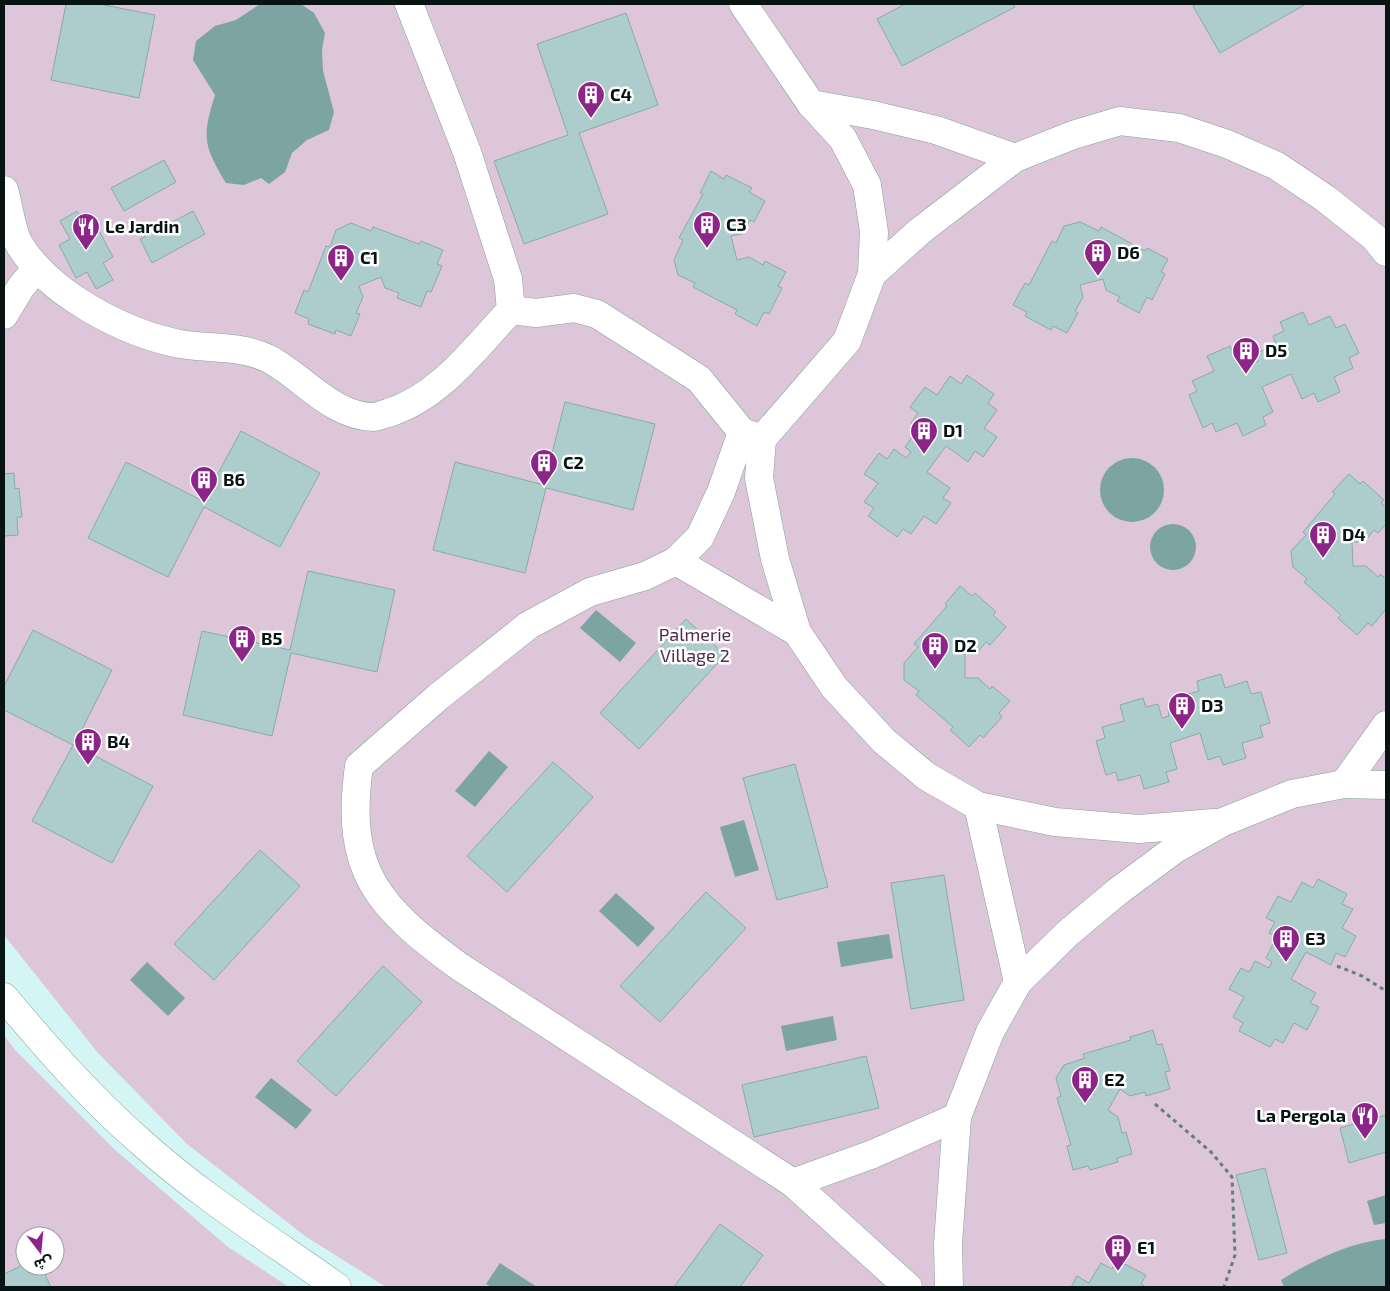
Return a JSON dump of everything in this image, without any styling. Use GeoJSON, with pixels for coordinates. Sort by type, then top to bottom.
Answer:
{"type":"FeatureCollection","features":[{"type":"Feature","properties":{"kind":"street"},"geometry":{"type":"LineString","coordinates":[[4,190],[18,242],[36,269],[52,283],[92,309],[141,333],[180,344],[230,347],[268,359],[348,412],[374,417],[402,409],[435,388],[467,360],[511,310],[508,279],[468,152],[409,4]]}},
{"type":"Feature","properties":{"kind":"street"},"geometry":{"type":"LineString","coordinates":[[743,4],[812,104],[842,139],[867,185],[874,232],[872,274],[847,341],[752,436],[721,492],[700,537],[676,561],[645,576],[590,592],[528,625],[454,684],[359,766],[354,802],[355,829],[360,853],[372,883],[391,910],[426,942],[460,967],[793,1183],[908,1287]]}},
{"type":"Feature","properties":{"kind":"street"},"geometry":{"type":"LineString","coordinates":[[812,104],[873,115],[936,130],[1015,158]]}},
{"type":"Feature","properties":{"kind":"street"},"geometry":{"type":"LineString","coordinates":[[872,274],[920,231],[1015,158],[1073,135],[1120,121],[1179,128],[1227,144],[1276,166],[1326,199],[1374,237],[1386,252]]}},
{"type":"Feature","properties":{"kind":"street"},"geometry":{"type":"LineString","coordinates":[[4,315],[21,287],[36,269]]}},
{"type":"Feature","properties":{"kind":"street"},"geometry":{"type":"LineString","coordinates":[[511,310],[536,313],[574,308],[597,314],[699,379],[752,436],[775,559],[797,632],[834,687],[884,741],[926,776],[978,806],[1055,822],[1139,829],[1223,822]]}},
{"type":"Feature","properties":{"kind":"street"},"geometry":{"type":"LineString","coordinates":[[676,561],[797,632]]}},
{"type":"Feature","properties":{"kind":"street"},"geometry":{"type":"LineString","coordinates":[[1344,784],[1386,725]]}},
{"type":"Feature","properties":{"kind":"street"},"geometry":{"type":"LineString","coordinates":[[948,1287],[948,1244],[957,1117],[990,1032],[1018,982],[1068,933],[1117,892],[1175,849],[1223,822],[1292,794],[1344,784],[1386,785]]}},
{"type":"Feature","properties":{"kind":"street"},"geometry":{"type":"LineString","coordinates":[[978,806],[1018,982]]}},
{"type":"Feature","properties":{"kind":"street"},"geometry":{"type":"LineString","coordinates":[[4,997],[62,1065],[142,1143],[219,1204],[337,1287]]}},
{"type":"Feature","properties":{"kind":"street"},"geometry":{"type":"LineString","coordinates":[[793,1183],[873,1154],[957,1117]]}},
{"type":"Feature","properties":{"kind":"path"},"geometry":{"type":"LineString","coordinates":[[1337,966],[1362,976],[1386,991]]}},
{"type":"Feature","properties":{"kind":"path"},"geometry":{"type":"LineString","coordinates":[[1155,1104],[1211,1152],[1232,1177],[1235,1255],[1224,1287]]}},
{"type":"Feature","properties":{"kind":"green space","name":"Palmerie Village 2"},"geometry":{"type":"Polygon","coordinates":[[[4,4],[1386,4],[1386,1287],[386,1287],[305,1236],[187,1144],[98,1053],[4,935],[4,4]]]}},
{"type":"Feature","properties":{"kind":"green space"},"geometry":{"type":"Polygon","coordinates":[[[4,1035],[15,1050],[114,1149],[228,1247],[289,1287],[4,1287],[4,1035]]]}},
{"type":"Feature","properties":{"kind":"water"},"geometry":{"type":"Polygon","coordinates":[[[260,4],[301,4],[314,13],[325,33],[322,50],[323,71],[334,112],[329,130],[307,140],[292,153],[285,172],[269,184],[261,178],[244,185],[226,183],[209,150],[207,140],[208,121],[215,95],[193,60],[196,41],[215,26],[236,20],[260,4]]]}},
{"type":"Feature","properties":{"kind":"water"},"geometry":{"type":"Polygon","coordinates":[[[1126,458],[1138,458],[1155,467],[1162,478],[1164,490],[1162,502],[1155,513],[1138,522],[1126,522],[1114,517],[1105,508],[1100,496],[1100,484],[1105,472],[1114,463],[1126,458]]]}},
{"type":"Feature","properties":{"kind":"water"},"geometry":{"type":"Polygon","coordinates":[[[1173,524],[1186,528],[1192,534],[1196,547],[1192,560],[1186,566],[1173,570],[1160,566],[1154,560],[1150,547],[1154,534],[1160,528],[1173,524]]]}},
{"type":"Feature","properties":{"kind":"water"},"geometry":{"type":"Polygon","coordinates":[[[596,610],[636,643],[620,662],[580,628],[596,610]]]}},
{"type":"Feature","properties":{"kind":"water"},"geometry":{"type":"Polygon","coordinates":[[[489,751],[508,767],[475,807],[455,791],[489,751]]]}},
{"type":"Feature","properties":{"kind":"water"},"geometry":{"type":"Polygon","coordinates":[[[744,820],[759,870],[735,877],[720,827],[744,820]]]}},
{"type":"Feature","properties":{"kind":"water"},"geometry":{"type":"Polygon","coordinates":[[[616,893],[655,928],[638,947],[599,911],[616,893]]]}},
{"type":"Feature","properties":{"kind":"water"},"geometry":{"type":"Polygon","coordinates":[[[889,934],[893,958],[841,967],[837,942],[889,934]]]}},
{"type":"Feature","properties":{"kind":"water"},"geometry":{"type":"Polygon","coordinates":[[[147,962],[185,998],[168,1016],[130,980],[147,962]]]}},
{"type":"Feature","properties":{"kind":"water"},"geometry":{"type":"Polygon","coordinates":[[[833,1016],[837,1040],[786,1051],[781,1026],[833,1016]]]}},
{"type":"Feature","properties":{"kind":"water"},"geometry":{"type":"Polygon","coordinates":[[[271,1078],[312,1110],[296,1129],[255,1097],[271,1078]]]}},
{"type":"Feature","properties":{"kind":"water"},"geometry":{"type":"Polygon","coordinates":[[[1386,1195],[1386,1223],[1374,1225],[1367,1201],[1386,1195]]]}},
{"type":"Feature","properties":{"kind":"water"},"geometry":{"type":"Polygon","coordinates":[[[1386,1239],[1386,1287],[1284,1287],[1281,1280],[1318,1259],[1345,1248],[1386,1239]]]}},
{"type":"Feature","properties":{"kind":"water"},"geometry":{"type":"Polygon","coordinates":[[[500,1263],[537,1287],[491,1287],[486,1284],[500,1263]]]}},
{"type":"Feature","properties":{"kind":"building"},"geometry":{"type":"Polygon","coordinates":[[[66,4],[99,4],[155,15],[139,98],[51,80],[66,4]]]}},
{"type":"Feature","properties":{"kind":"building"},"geometry":{"type":"Polygon","coordinates":[[[905,4],[1013,4],[1015,7],[902,66],[877,19],[905,4]]]}},
{"type":"Feature","properties":{"kind":"building"},"geometry":{"type":"Polygon","coordinates":[[[1197,4],[1306,4],[1220,53],[1193,6],[1197,4]]]}},
{"type":"Feature","properties":{"kind":"building","name":"C4"},"geometry":{"type":"Polygon","coordinates":[[[626,13],[658,105],[579,133],[608,214],[524,244],[494,161],[568,135],[537,44],[626,13]]]}},
{"type":"Feature","properties":{"kind":"building"},"geometry":{"type":"Polygon","coordinates":[[[164,160],[176,182],[124,211],[111,188],[164,160]]]}},
{"type":"Feature","properties":{"kind":"building","name":"C3"},"geometry":{"type":"Polygon","coordinates":[[[711,171],[724,179],[726,175],[752,188],[749,192],[765,201],[754,222],[750,220],[742,234],[731,236],[737,260],[749,257],[763,265],[765,261],[786,272],[778,286],[782,288],[769,314],[764,312],[757,326],[735,314],[737,310],[693,287],[695,283],[678,275],[674,260],[683,240],[679,238],[703,194],[700,193],[711,171]]]}},
{"type":"Feature","properties":{"kind":"building","name":"Le Jardin"},"geometry":{"type":"Polygon","coordinates":[[[77,211],[88,230],[96,225],[113,257],[103,263],[113,280],[96,289],[87,272],[76,278],[59,245],[70,239],[60,221],[77,211]]]}},
{"type":"Feature","properties":{"kind":"building"},"geometry":{"type":"Polygon","coordinates":[[[193,211],[205,234],[152,263],[140,239],[193,211]]]}},
{"type":"Feature","properties":{"kind":"building","name":"D6"},"geometry":{"type":"Polygon","coordinates":[[[1080,222],[1099,231],[1101,227],[1145,251],[1147,248],[1168,259],[1161,272],[1165,274],[1152,300],[1147,297],[1139,313],[1117,301],[1120,297],[1106,290],[1103,279],[1080,285],[1083,297],[1075,311],[1078,313],[1067,333],[1053,326],[1051,330],[1025,316],[1027,312],[1013,305],[1025,283],[1029,285],[1052,241],[1056,243],[1064,226],[1080,222]]]}},
{"type":"Feature","properties":{"kind":"building","name":"C1"},"geometry":{"type":"Polygon","coordinates":[[[351,223],[371,231],[373,227],[419,244],[421,241],[443,250],[437,264],[442,266],[431,292],[427,291],[421,307],[397,298],[399,293],[385,288],[381,277],[359,286],[363,297],[356,313],[360,314],[351,336],[336,330],[335,334],[308,324],[309,319],[295,313],[304,290],[308,292],[326,246],[330,247],[336,230],[351,223]]]}},
{"type":"Feature","properties":{"kind":"building","name":"D5"},"geometry":{"type":"Polygon","coordinates":[[[1303,312],[1309,325],[1330,316],[1336,328],[1345,324],[1359,353],[1349,358],[1353,368],[1334,377],[1340,392],[1318,402],[1314,393],[1302,399],[1291,374],[1262,387],[1273,412],[1263,417],[1266,425],[1243,436],[1237,423],[1216,432],[1212,423],[1203,428],[1189,395],[1197,391],[1192,381],[1214,371],[1207,356],[1230,346],[1233,355],[1245,350],[1251,364],[1258,361],[1255,354],[1270,347],[1273,353],[1279,351],[1273,336],[1284,331],[1280,322],[1303,312]]]}},
{"type":"Feature","properties":{"kind":"building","name":"D1"},"geometry":{"type":"Polygon","coordinates":[[[967,375],[994,394],[988,403],[997,410],[984,428],[997,437],[983,457],[975,451],[968,462],[946,446],[927,472],[950,488],[943,498],[951,503],[936,524],[924,516],[911,534],[903,529],[897,537],[868,516],[874,508],[864,502],[878,483],[864,474],[879,453],[887,459],[894,449],[906,458],[911,452],[905,447],[914,434],[920,438],[924,432],[911,423],[918,413],[910,407],[925,387],[937,395],[950,376],[961,384],[967,375]]]}},
{"type":"Feature","properties":{"kind":"building","name":"C2"},"geometry":{"type":"Polygon","coordinates":[[[565,402],[655,424],[633,510],[546,488],[525,573],[433,550],[455,462],[544,485],[565,402]]]}},
{"type":"Feature","properties":{"kind":"building","name":"B6"},"geometry":{"type":"Polygon","coordinates":[[[241,431],[320,473],[280,547],[204,507],[168,577],[88,538],[126,462],[203,501],[241,431]]]}},
{"type":"Feature","properties":{"kind":"building"},"geometry":{"type":"Polygon","coordinates":[[[14,473],[15,489],[19,488],[22,517],[17,517],[18,535],[4,536],[4,474],[14,473]]]}},
{"type":"Feature","properties":{"kind":"building","name":"D4"},"geometry":{"type":"Polygon","coordinates":[[[1349,474],[1360,484],[1363,481],[1384,500],[1381,503],[1386,507],[1386,524],[1378,533],[1374,530],[1364,542],[1352,542],[1353,566],[1366,566],[1378,577],[1380,574],[1386,579],[1386,609],[1372,626],[1368,623],[1357,635],[1338,618],[1341,615],[1304,582],[1307,579],[1293,567],[1291,551],[1306,535],[1303,532],[1335,494],[1332,492],[1349,474]]]}},
{"type":"Feature","properties":{"kind":"building","name":"B5"},"geometry":{"type":"Polygon","coordinates":[[[308,571],[395,590],[377,672],[291,653],[272,736],[183,715],[202,631],[290,650],[308,571]]]}},
{"type":"Feature","properties":{"kind":"building","name":"D2"},"geometry":{"type":"Polygon","coordinates":[[[960,586],[972,596],[975,593],[996,612],[993,615],[1006,627],[990,645],[986,642],[976,654],[965,654],[965,678],[978,678],[990,689],[992,686],[1010,701],[999,713],[1002,717],[983,738],[980,735],[969,747],[950,730],[953,727],[916,695],[919,691],[904,680],[904,663],[918,647],[914,644],[947,606],[945,604],[960,586]]]}},
{"type":"Feature","properties":{"kind":"building"},"geometry":{"type":"Polygon","coordinates":[[[686,619],[725,655],[639,749],[600,713],[686,619]]]}},
{"type":"Feature","properties":{"kind":"building","name":"B4"},"geometry":{"type":"Polygon","coordinates":[[[33,630],[112,670],[74,745],[153,786],[112,863],[32,821],[73,745],[4,710],[4,686],[33,630]]]}},
{"type":"Feature","properties":{"kind":"building","name":"D3"},"geometry":{"type":"Polygon","coordinates":[[[1221,674],[1225,688],[1247,681],[1251,694],[1261,692],[1270,723],[1260,726],[1263,737],[1242,743],[1246,758],[1223,765],[1220,756],[1208,760],[1200,733],[1170,743],[1177,769],[1166,772],[1169,782],[1144,789],[1140,775],[1118,781],[1116,772],[1106,775],[1096,741],[1105,738],[1102,727],[1124,721],[1120,705],[1143,698],[1146,707],[1158,704],[1162,718],[1169,716],[1168,709],[1183,705],[1185,711],[1192,709],[1188,694],[1199,691],[1197,681],[1221,674]]]}},
{"type":"Feature","properties":{"kind":"building"},"geometry":{"type":"Polygon","coordinates":[[[553,762],[593,797],[507,892],[467,856],[553,762]]]}},
{"type":"Feature","properties":{"kind":"building"},"geometry":{"type":"Polygon","coordinates":[[[795,764],[828,887],[777,900],[743,778],[795,764]]]}},
{"type":"Feature","properties":{"kind":"building"},"geometry":{"type":"Polygon","coordinates":[[[260,850],[300,886],[214,980],[174,944],[260,850]]]}},
{"type":"Feature","properties":{"kind":"building"},"geometry":{"type":"Polygon","coordinates":[[[944,875],[964,1000],[911,1009],[891,883],[944,875]]]}},
{"type":"Feature","properties":{"kind":"building","name":"E3"},"geometry":{"type":"Polygon","coordinates":[[[1318,879],[1347,894],[1342,904],[1353,909],[1342,928],[1356,936],[1345,957],[1336,953],[1331,965],[1306,952],[1291,979],[1316,993],[1310,1003],[1319,1007],[1307,1030],[1294,1023],[1283,1043],[1275,1039],[1270,1047],[1239,1031],[1243,1023],[1233,1017],[1244,997],[1229,989],[1241,968],[1249,972],[1255,961],[1269,968],[1272,962],[1266,958],[1273,944],[1279,947],[1283,940],[1269,933],[1275,922],[1266,918],[1278,896],[1291,902],[1302,882],[1313,888],[1318,879]]]}},
{"type":"Feature","properties":{"kind":"building"},"geometry":{"type":"Polygon","coordinates":[[[706,892],[746,928],[660,1022],[620,986],[706,892]]]}},
{"type":"Feature","properties":{"kind":"building"},"geometry":{"type":"Polygon","coordinates":[[[383,966],[422,1002],[336,1096],[297,1061],[383,966]]]}},
{"type":"Feature","properties":{"kind":"building","name":"E2"},"geometry":{"type":"Polygon","coordinates":[[[1153,1030],[1157,1045],[1162,1044],[1170,1071],[1165,1072],[1170,1089],[1146,1096],[1145,1092],[1130,1096],[1120,1089],[1108,1110],[1118,1117],[1122,1133],[1126,1132],[1132,1154],[1117,1158],[1118,1162],[1090,1170],[1088,1166],[1073,1170],[1067,1146],[1071,1145],[1057,1098],[1061,1096],[1056,1078],[1064,1065],[1085,1058],[1083,1054],[1131,1040],[1130,1037],[1153,1030]]]}},
{"type":"Feature","properties":{"kind":"building"},"geometry":{"type":"Polygon","coordinates":[[[866,1056],[879,1108],[754,1137],[742,1085],[866,1056]]]}},
{"type":"Feature","properties":{"kind":"building","name":"La Pergola"},"geometry":{"type":"Polygon","coordinates":[[[1386,1115],[1386,1152],[1349,1163],[1340,1128],[1386,1115]]]}},
{"type":"Feature","properties":{"kind":"building"},"geometry":{"type":"Polygon","coordinates":[[[1265,1168],[1287,1253],[1259,1260],[1236,1175],[1265,1168]]]}},
{"type":"Feature","properties":{"kind":"building"},"geometry":{"type":"Polygon","coordinates":[[[720,1224],[763,1255],[740,1287],[674,1287],[720,1224]]]}},
{"type":"Feature","properties":{"kind":"building","name":"E1"},"geometry":{"type":"Polygon","coordinates":[[[1117,1260],[1146,1275],[1141,1284],[1146,1287],[1071,1287],[1077,1276],[1089,1283],[1101,1263],[1112,1269],[1117,1260]]]}},
{"type":"Feature","properties":{"kind":"building"},"geometry":{"type":"Polygon","coordinates":[[[15,1269],[15,1276],[46,1276],[51,1287],[4,1287],[4,1274],[15,1269]]]}},
{"type":"Feature","properties":{"kind":"place","name":"C4"},"geometry":{"type":"Point","coordinates":[591,119]}},
{"type":"Feature","properties":{"kind":"place","name":"C3"},"geometry":{"type":"Point","coordinates":[707,249]}},
{"type":"Feature","properties":{"kind":"place","name":"Le Jardin"},"geometry":{"type":"Point","coordinates":[86,251]}},
{"type":"Feature","properties":{"kind":"place","name":"D6"},"geometry":{"type":"Point","coordinates":[1098,277]}},
{"type":"Feature","properties":{"kind":"place","name":"C1"},"geometry":{"type":"Point","coordinates":[341,282]}},
{"type":"Feature","properties":{"kind":"place","name":"D5"},"geometry":{"type":"Point","coordinates":[1246,375]}},
{"type":"Feature","properties":{"kind":"place","name":"D1"},"geometry":{"type":"Point","coordinates":[924,455]}},
{"type":"Feature","properties":{"kind":"place","name":"C2"},"geometry":{"type":"Point","coordinates":[544,487]}},
{"type":"Feature","properties":{"kind":"place","name":"B6"},"geometry":{"type":"Point","coordinates":[204,504]}},
{"type":"Feature","properties":{"kind":"place","name":"D4"},"geometry":{"type":"Point","coordinates":[1323,559]}},
{"type":"Feature","properties":{"kind":"place","name":"B5"},"geometry":{"type":"Point","coordinates":[242,663]}},
{"type":"Feature","properties":{"kind":"place","name":"D2"},"geometry":{"type":"Point","coordinates":[935,670]}},
{"type":"Feature","properties":{"kind":"place","name":"D3"},"geometry":{"type":"Point","coordinates":[1182,730]}},
{"type":"Feature","properties":{"kind":"place","name":"B4"},"geometry":{"type":"Point","coordinates":[88,766]}},
{"type":"Feature","properties":{"kind":"place","name":"E3"},"geometry":{"type":"Point","coordinates":[1286,963]}},
{"type":"Feature","properties":{"kind":"place","name":"E2"},"geometry":{"type":"Point","coordinates":[1085,1104]}},
{"type":"Feature","properties":{"kind":"place","name":"La Pergola"},"geometry":{"type":"Point","coordinates":[1365,1140]}},
{"type":"Feature","properties":{"kind":"place","name":"E1"},"geometry":{"type":"Point","coordinates":[1118,1272]}}]}
